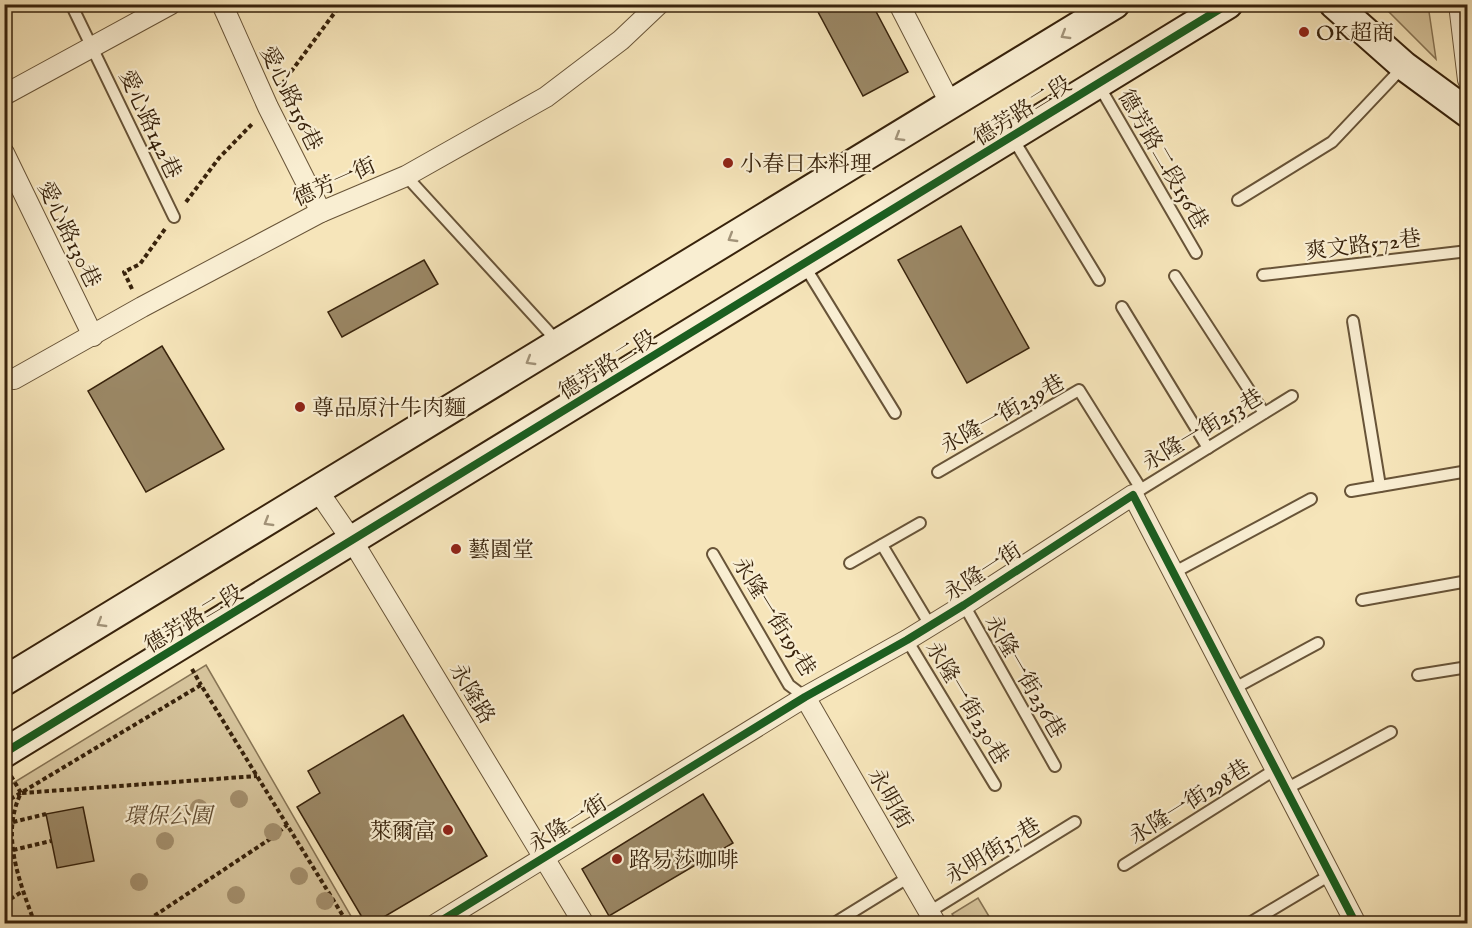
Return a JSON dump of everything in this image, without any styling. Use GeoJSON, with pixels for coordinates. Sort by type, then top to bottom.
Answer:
{"type":"FeatureCollection","features":[{"type":"Feature","properties":{"kind":"street"},"geometry":{"type":"LineString","coordinates":[[4,95],[171,4]]}},
{"type":"Feature","properties":{"kind":"street","name":"愛心路156巷"},"geometry":{"type":"LineString","coordinates":[[222,4],[268,107],[321,212]]}},
{"type":"Feature","properties":{"kind":"street","name":"德芳一街"},"geometry":{"type":"LineString","coordinates":[[14,379],[142,307],[321,212],[406,176],[546,97],[621,40],[659,4]]}},
{"type":"Feature","properties":{"kind":"street"},"geometry":{"type":"LineString","coordinates":[[899,4],[951,105]]}},
{"type":"Feature","properties":{"kind":"street","name":"德芳路二段"},"geometry":{"type":"LineString","coordinates":[[4,681],[1115,4]]}},
{"type":"Feature","properties":{"kind":"street","name":"德芳路二段"},"geometry":{"type":"LineString","coordinates":[[7,764],[352,542],[1228,4]]}},
{"type":"Feature","properties":{"kind":"street"},"geometry":{"type":"LineString","coordinates":[[1334,4],[1404,66],[1467,113]]}},
{"type":"Feature","properties":{"kind":"street"},"geometry":{"type":"LineString","coordinates":[[1459,4],[1467,80]]}},
{"type":"Feature","properties":{"kind":"street","name":"愛心路130巷"},"geometry":{"type":"LineString","coordinates":[[4,153],[93,336]]}},
{"type":"Feature","properties":{"kind":"street","name":"永隆路"},"geometry":{"type":"LineString","coordinates":[[318,491],[352,542],[584,924]]}},
{"type":"Feature","properties":{"kind":"street"},"geometry":{"type":"LineString","coordinates":[[1137,492],[1173,573],[1356,924]]}},
{"type":"Feature","properties":{"kind":"street","name":"永隆一街"},"geometry":{"type":"LineString","coordinates":[[436,924],[805,697],[930,626],[1137,492]]}},
{"type":"Feature","properties":{"kind":"street","name":"永明街"},"geometry":{"type":"LineString","coordinates":[[805,697],[932,918]]}},
{"type":"Feature","properties":{"kind":"lane","name":"愛心路142巷"},"geometry":{"type":"LineString","coordinates":[[71,4],[174,217]]}},
{"type":"Feature","properties":{"kind":"lane"},"geometry":{"type":"LineString","coordinates":[[1238,200],[1332,142],[1404,66]]}},
{"type":"Feature","properties":{"kind":"lane","name":"德芳路二段156巷"},"geometry":{"type":"LineString","coordinates":[[1098,84],[1196,253]]}},
{"type":"Feature","properties":{"kind":"lane"},"geometry":{"type":"LineString","coordinates":[[1012,137],[1099,280]]}},
{"type":"Feature","properties":{"kind":"lane"},"geometry":{"type":"LineString","coordinates":[[406,176],[560,343]]}},
{"type":"Feature","properties":{"kind":"lane","name":"爽文路572巷"},"geometry":{"type":"LineString","coordinates":[[1263,275],[1467,251]]}},
{"type":"Feature","properties":{"kind":"lane"},"geometry":{"type":"LineString","coordinates":[[804,265],[895,413]]}},
{"type":"Feature","properties":{"kind":"lane"},"geometry":{"type":"LineString","coordinates":[[1174,276],[1264,413]]}},
{"type":"Feature","properties":{"kind":"lane"},"geometry":{"type":"LineString","coordinates":[[1122,307],[1208,448]]}},
{"type":"Feature","properties":{"kind":"lane"},"geometry":{"type":"LineString","coordinates":[[1353,321],[1380,486]]}},
{"type":"Feature","properties":{"kind":"lane","name":"永隆一街239巷"},"geometry":{"type":"LineString","coordinates":[[938,472],[1079,390],[1137,492]]}},
{"type":"Feature","properties":{"kind":"lane","name":"永隆一街253巷"},"geometry":{"type":"LineString","coordinates":[[1137,492],[1292,396]]}},
{"type":"Feature","properties":{"kind":"lane"},"geometry":{"type":"LineString","coordinates":[[1351,491],[1467,471]]}},
{"type":"Feature","properties":{"kind":"lane"},"geometry":{"type":"LineString","coordinates":[[1173,573],[1311,499]]}},
{"type":"Feature","properties":{"kind":"lane"},"geometry":{"type":"LineString","coordinates":[[850,563],[920,523]]}},
{"type":"Feature","properties":{"kind":"lane"},"geometry":{"type":"LineString","coordinates":[[882,545],[930,626]]}},
{"type":"Feature","properties":{"kind":"lane","name":"永隆一街195巷"},"geometry":{"type":"LineString","coordinates":[[713,554],[789,685],[805,697]]}},
{"type":"Feature","properties":{"kind":"lane"},"geometry":{"type":"LineString","coordinates":[[1362,600],[1467,582]]}},
{"type":"Feature","properties":{"kind":"lane","name":"永隆一街236巷"},"geometry":{"type":"LineString","coordinates":[[964,605],[1055,766]]}},
{"type":"Feature","properties":{"kind":"lane","name":"永隆一街230巷"},"geometry":{"type":"LineString","coordinates":[[907,640],[995,784]]}},
{"type":"Feature","properties":{"kind":"lane"},"geometry":{"type":"LineString","coordinates":[[1233,689],[1318,642]]}},
{"type":"Feature","properties":{"kind":"lane"},"geometry":{"type":"LineString","coordinates":[[1418,675],[1467,666]]}},
{"type":"Feature","properties":{"kind":"lane"},"geometry":{"type":"LineString","coordinates":[[1286,789],[1391,732]]}},
{"type":"Feature","properties":{"kind":"lane","name":"永隆一街298巷"},"geometry":{"type":"LineString","coordinates":[[1124,865],[1275,769]]}},
{"type":"Feature","properties":{"kind":"lane","name":"永明街37巷"},"geometry":{"type":"LineString","coordinates":[[932,918],[1076,822]]}},
{"type":"Feature","properties":{"kind":"lane"},"geometry":{"type":"LineString","coordinates":[[1248,924],[1330,875]]}},
{"type":"Feature","properties":{"kind":"lane"},"geometry":{"type":"LineString","coordinates":[[833,924],[909,877]]}},
{"type":"Feature","properties":{"kind":"path"},"geometry":{"type":"LineString","coordinates":[[142,307],[124,272],[140,264],[219,158],[268,107],[340,4]]}},
{"type":"Feature","properties":{"kind":"path"},"geometry":{"type":"LineString","coordinates":[[4,803],[201,685],[348,924]]}},
{"type":"Feature","properties":{"kind":"path"},"geometry":{"type":"LineString","coordinates":[[7,764],[21,793]]}},
{"type":"Feature","properties":{"kind":"path"},"geometry":{"type":"LineString","coordinates":[[21,793],[257,777]]}},
{"type":"Feature","properties":{"kind":"path"},"geometry":{"type":"LineString","coordinates":[[21,793],[14,808],[13,850],[23,891],[35,924]]}},
{"type":"Feature","properties":{"kind":"path"},"geometry":{"type":"LineString","coordinates":[[13,822],[46,814]]}},
{"type":"Feature","properties":{"kind":"path"},"geometry":{"type":"LineString","coordinates":[[142,924],[270,839],[287,825]]}},
{"type":"Feature","properties":{"kind":"path"},"geometry":{"type":"LineString","coordinates":[[13,850],[51,841]]}},
{"type":"Feature","properties":{"kind":"path"},"geometry":{"type":"LineString","coordinates":[[4,903],[23,891]]}},
{"type":"Feature","properties":{"kind":"green space"},"geometry":{"type":"Polygon","coordinates":[[[1382,5],[1428,5],[1436,59],[1382,5]]]}},
{"type":"Feature","properties":{"kind":"green space","name":"環保公園"},"geometry":{"type":"Polygon","coordinates":[[[206,665],[355,923],[5,924],[5,788],[206,665]]]}},
{"type":"Feature","properties":{"kind":"green space"},"geometry":{"type":"Polygon","coordinates":[[[978,898],[993,923],[958,923],[952,914],[978,898]]]}},
{"type":"Feature","properties":{"kind":"building"},"geometry":{"type":"Polygon","coordinates":[[[828,4],[872,4],[908,72],[863,96],[817,10],[828,4]]]}},
{"type":"Feature","properties":{"kind":"building"},"geometry":{"type":"Polygon","coordinates":[[[961,226],[1029,348],[967,383],[898,260],[961,226]]]}},
{"type":"Feature","properties":{"kind":"building"},"geometry":{"type":"Polygon","coordinates":[[[424,260],[438,284],[342,337],[328,312],[424,260]]]}},
{"type":"Feature","properties":{"kind":"building"},"geometry":{"type":"Polygon","coordinates":[[[162,346],[224,449],[146,492],[88,391],[162,346]]]}},
{"type":"Feature","properties":{"kind":"building"},"geometry":{"type":"Polygon","coordinates":[[[403,715],[487,856],[372,924],[366,924],[297,807],[320,793],[308,771],[403,715]]]}},
{"type":"Feature","properties":{"kind":"building"},"geometry":{"type":"Polygon","coordinates":[[[703,794],[733,843],[609,916],[582,869],[703,794]]]}},
{"type":"Feature","properties":{"kind":"building"},"geometry":{"type":"Polygon","coordinates":[[[83,807],[94,861],[57,868],[46,814],[83,807]]]}},
{"type":"Feature","properties":{"kind":"cycle path"},"geometry":{"type":"LineString","coordinates":[[4,753],[1228,4]]}},
{"type":"Feature","properties":{"kind":"cycle path"},"geometry":{"type":"LineString","coordinates":[[436,924],[805,697],[964,605],[1133,495],[1356,924]]}},
{"type":"Feature","properties":{"kind":"place","name":"OK超商"},"geometry":{"type":"Point","coordinates":[1304,32]}},
{"type":"Feature","properties":{"kind":"place","name":"小春日本料理"},"geometry":{"type":"Point","coordinates":[728,163]}},
{"type":"Feature","properties":{"kind":"place","name":"尊品原汁牛肉麵"},"geometry":{"type":"Point","coordinates":[300,407]}},
{"type":"Feature","properties":{"kind":"place","name":"藝園堂"},"geometry":{"type":"Point","coordinates":[456,549]}},
{"type":"Feature","properties":{"kind":"place","name":"萊爾富"},"geometry":{"type":"Point","coordinates":[448,830]}},
{"type":"Feature","properties":{"kind":"place","name":"路易莎咖啡"},"geometry":{"type":"Point","coordinates":[617,859]}}]}
